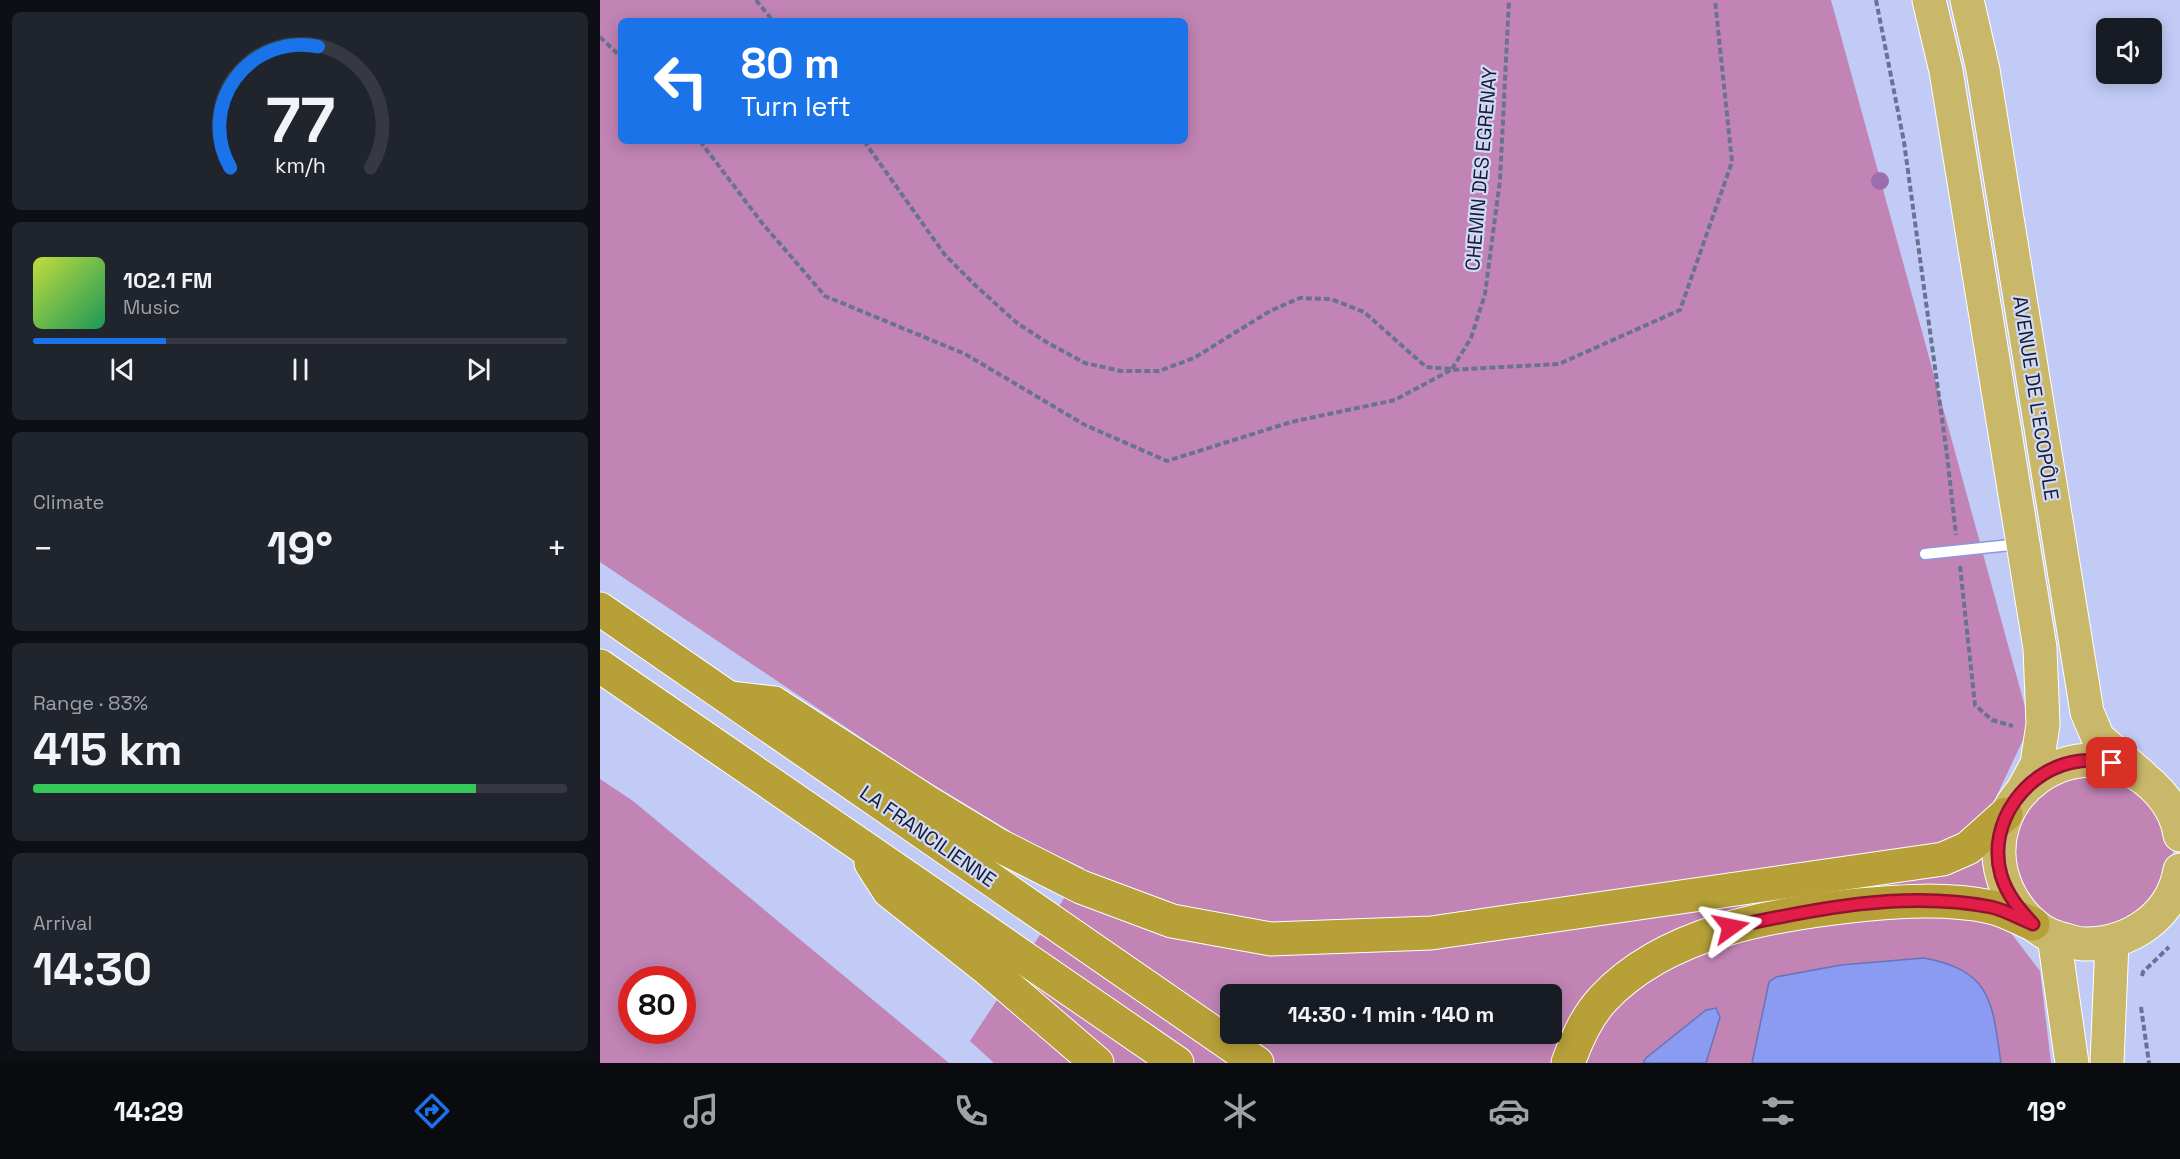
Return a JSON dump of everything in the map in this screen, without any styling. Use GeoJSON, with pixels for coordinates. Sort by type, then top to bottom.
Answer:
{"type":"FeatureCollection","features":[{"type":"Feature","properties":{"kind":"highway","name":"LA FRANCILIENNE"},"geometry":{"type":"LineString","coordinates":[[600,609],[1257,1063]]}},
{"type":"Feature","properties":{"kind":"highway"},"geometry":{"type":"LineString","coordinates":[[600,666],[1177,1063]]}},
{"type":"Feature","properties":{"kind":"highway"},"geometry":{"type":"LineString","coordinates":[[729,698],[774,703],[1000,846],[1081,887],[1173,921],[1271,939],[1431,933],[1943,859],[1968,848],[2015,801]]}},
{"type":"Feature","properties":{"kind":"highway"},"geometry":{"type":"LineString","coordinates":[[859,844],[889,891],[985,967],[1097,1063]]}},
{"type":"Feature","properties":{"kind":"highway"},"geometry":{"type":"LineString","coordinates":[[1568,1063],[1578,1036],[1602,1000],[1632,973],[1667,952],[1731,927],[1812,910],[1896,902],[1944,901],[1993,907],[2044,931]]}},
{"type":"Feature","properties":{"kind":"main road","name":"AVENUE DE L'ECOPÔLE"},"geometry":{"type":"LineString","coordinates":[[1929,0],[1946,71],[2040,648],[2043,724],[2037,764],[2015,801],[1998,843],[2001,874],[2013,902],[2044,931]]}},
{"type":"Feature","properties":{"kind":"main road","name":"AVENUE DE L'ECOPÔLE"},"geometry":{"type":"LineString","coordinates":[[1967,0],[1983,70],[2087,712],[2097,738],[2164,796],[2178,823],[2180,835]]}},
{"type":"Feature","properties":{"kind":"main road"},"geometry":{"type":"LineString","coordinates":[[2015,801],[2050,770],[2080,760],[2112,763],[2141,775]]}},
{"type":"Feature","properties":{"kind":"main road"},"geometry":{"type":"LineString","coordinates":[[2044,931],[2083,944],[2112,942],[2140,930],[2163,910],[2178,883],[2180,870]]}},
{"type":"Feature","properties":{"kind":"main road"},"geometry":{"type":"LineString","coordinates":[[2044,931],[2072,1063]]}},
{"type":"Feature","properties":{"kind":"main road"},"geometry":{"type":"LineString","coordinates":[[2107,1063],[2112,942]]}},
{"type":"Feature","properties":{"kind":"lane"},"geometry":{"type":"LineString","coordinates":[[1925,554],[2023,544]]}},
{"type":"Feature","properties":{"kind":"path"},"geometry":{"type":"LineString","coordinates":[[756,0],[771,18]]}},
{"type":"Feature","properties":{"kind":"path","name":"CHEMIN DES EGRENAY"},"geometry":{"type":"LineString","coordinates":[[1451,370],[1471,338],[1485,294],[1500,180],[1509,0]]}},
{"type":"Feature","properties":{"kind":"path"},"geometry":{"type":"LineString","coordinates":[[866,144],[945,255],[1017,323],[1085,363],[1121,371],[1159,371],[1194,358],[1270,311],[1300,298],[1331,299],[1364,312],[1426,367],[1451,370],[1559,364],[1680,310],[1732,162],[1715,0]]}},
{"type":"Feature","properties":{"kind":"path"},"geometry":{"type":"LineString","coordinates":[[1876,0],[1904,142],[1947,455],[1975,705],[1992,720],[2024,727]]}},
{"type":"Feature","properties":{"kind":"path"},"geometry":{"type":"LineString","coordinates":[[600,37],[618,54]]}},
{"type":"Feature","properties":{"kind":"path"},"geometry":{"type":"LineString","coordinates":[[702,144],[762,223],[825,296],[965,354],[1085,425],[1167,461],[1291,422],[1395,400],[1451,370]]}},
{"type":"Feature","properties":{"kind":"path"},"geometry":{"type":"LineString","coordinates":[[2141,982],[2143,972],[2173,944]]}},
{"type":"Feature","properties":{"kind":"path"},"geometry":{"type":"LineString","coordinates":[[2140,1005],[2149,1063]]}},
{"type":"Feature","properties":{"kind":"shaded area"},"geometry":{"type":"Polygon","coordinates":[[[600,0],[1831,0],[2030,725],[1982,827],[2011,933],[2040,971],[2051,1063],[2001,1063],[1994,1017],[1987,996],[1924,958],[1841,965],[1776,977],[1769,982],[1752,1063],[1706,1063],[1720,1017],[1716,1008],[1706,1010],[1646,1058],[1643,1063],[994,1063],[970,1041],[1084,868],[1033,845],[914,773],[600,562],[600,0]]]}},
{"type":"Feature","properties":{"kind":"shaded area"},"geometry":{"type":"Polygon","coordinates":[[[2082,770],[2141,788],[2173,847],[2172,866],[2158,901],[2099,934],[2045,921],[2010,870],[2024,804],[2082,770]]]}},
{"type":"Feature","properties":{"kind":"shaded area"},"geometry":{"type":"Polygon","coordinates":[[[600,779],[633,801],[949,1063],[600,1063],[600,779]]]}},
{"type":"Feature","properties":{"kind":"water"},"geometry":{"type":"Polygon","coordinates":[[[1924,958],[1964,971],[1985,993],[1995,1023],[2001,1063],[1752,1063],[1769,982],[1776,977],[1841,965],[1924,958]]]}},
{"type":"Feature","properties":{"kind":"water"},"geometry":{"type":"Polygon","coordinates":[[[1716,1008],[1720,1017],[1706,1063],[1643,1063],[1646,1058],[1706,1010],[1716,1008]]]}},
{"type":"Feature","properties":{"kind":"route"},"geometry":{"type":"LineString","coordinates":[[1731,927],[1812,910],[1896,902],[1944,901],[1993,907],[2033,924],[2013,902],[2001,874],[1998,843],[2006,814],[2024,788],[2050,770],[2080,760],[2112,763]]}}]}
